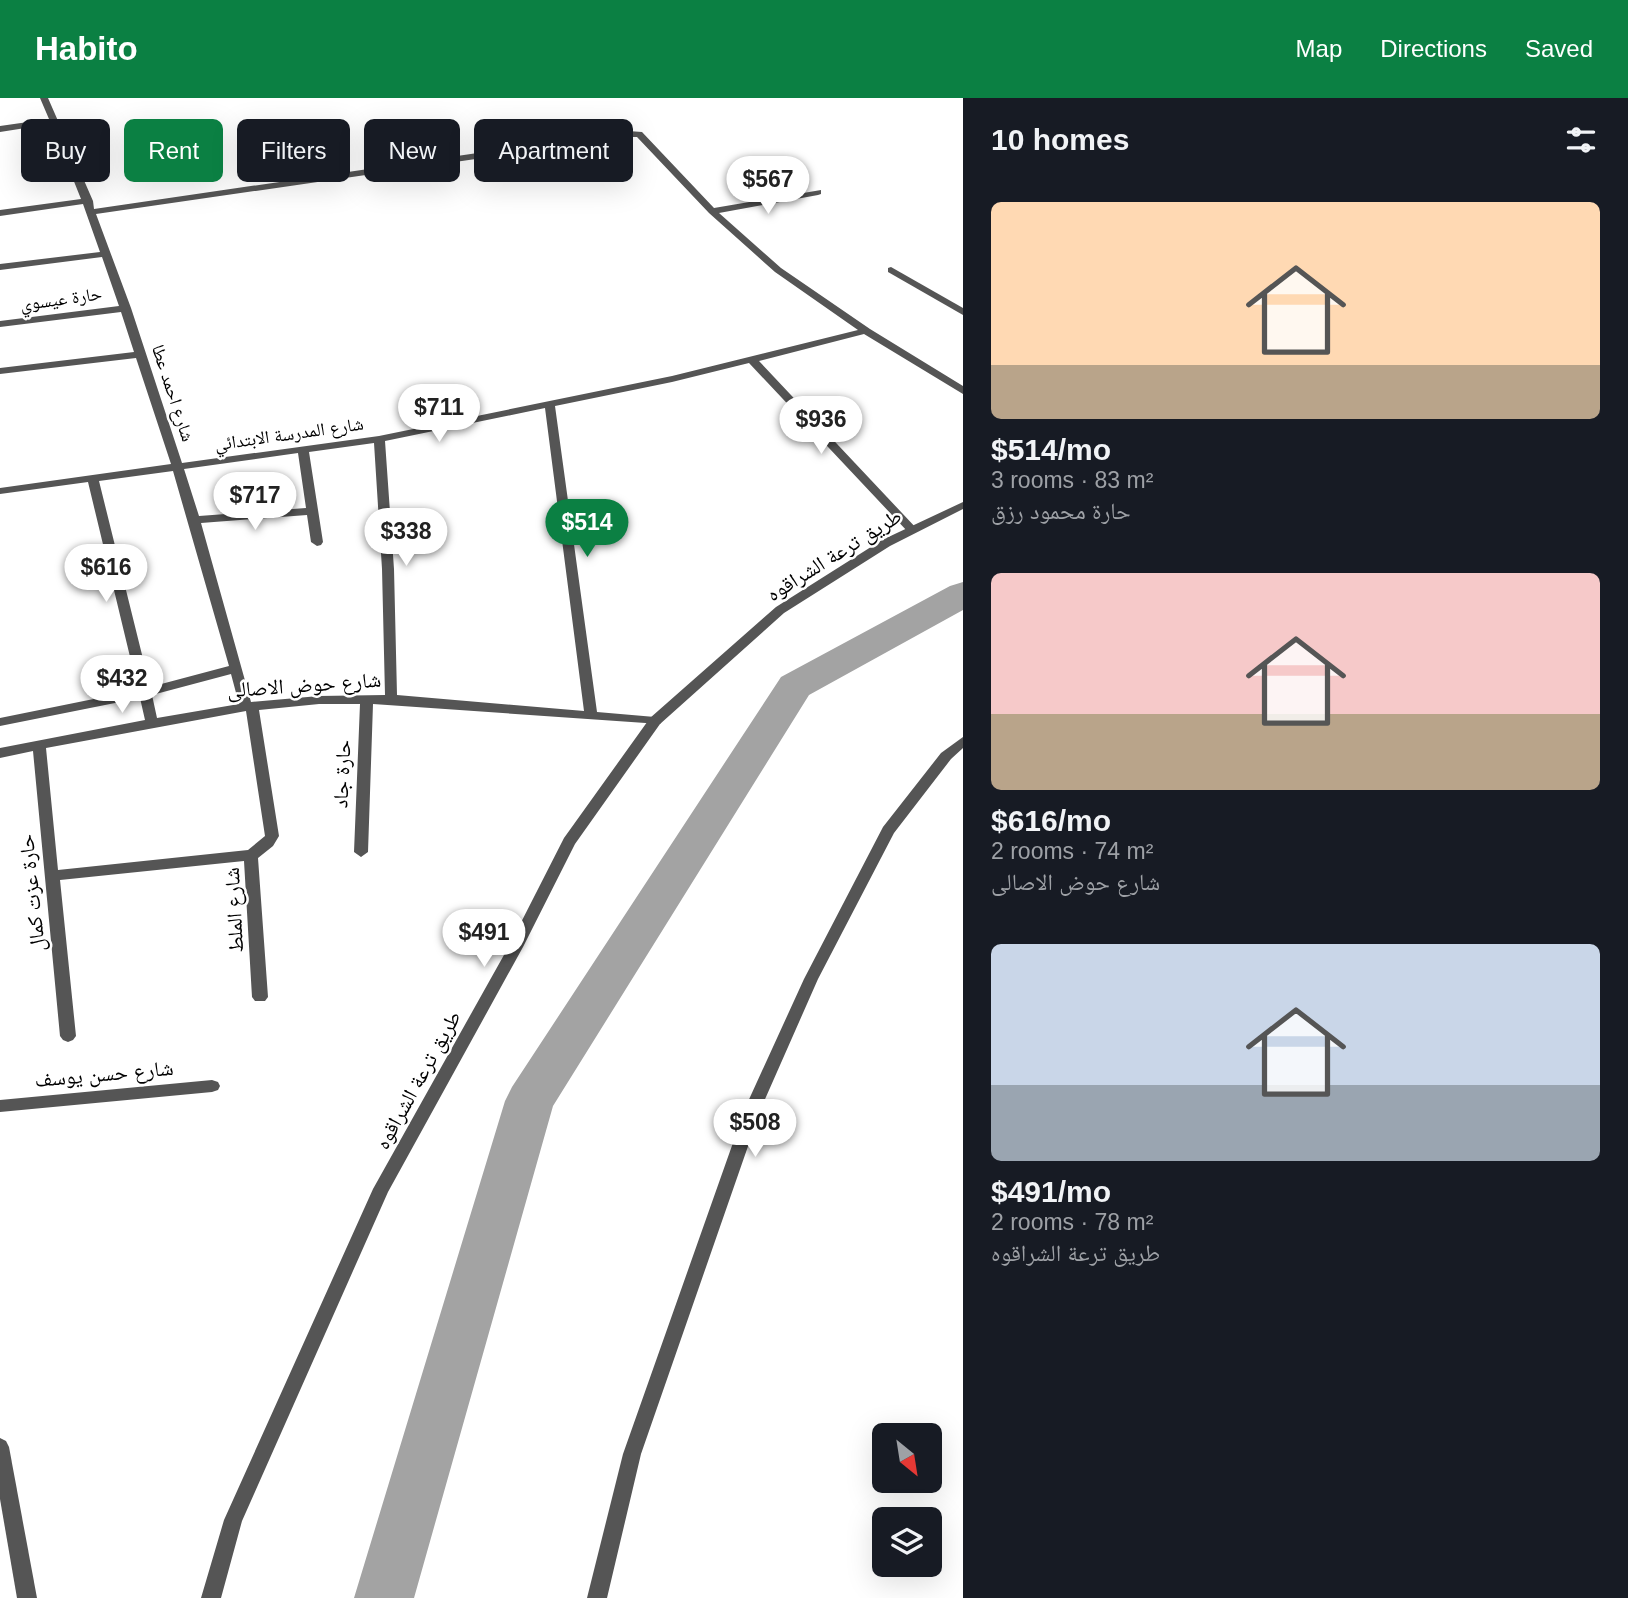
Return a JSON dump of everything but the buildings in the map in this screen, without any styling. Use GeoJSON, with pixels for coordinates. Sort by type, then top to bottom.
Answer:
{"type":"FeatureCollection","features":[{"type":"Feature","properties":{"kind":"street","name":"شارع احمد عطا"},"geometry":{"type":"LineString","coordinates":[[44,98],[53,119]]}},
{"type":"Feature","properties":{"kind":"street"},"geometry":{"type":"LineString","coordinates":[[0,129],[21,126]]}},
{"type":"Feature","properties":{"kind":"street"},"geometry":{"type":"LineString","coordinates":[[0,213],[90,207],[628,134],[643,136],[712,211],[778,270],[866,331],[963,391]]}},
{"type":"Feature","properties":{"kind":"street","name":"شارع احمد عطا"},"geometry":{"type":"LineString","coordinates":[[80,182],[142,354],[195,520],[249,707]]}},
{"type":"Feature","properties":{"kind":"street"},"geometry":{"type":"LineString","coordinates":[[712,211],[818,192]]}},
{"type":"Feature","properties":{"kind":"street"},"geometry":{"type":"LineString","coordinates":[[0,267],[106,254]]}},
{"type":"Feature","properties":{"kind":"street"},"geometry":{"type":"LineString","coordinates":[[891,270],[963,312]]}},
{"type":"Feature","properties":{"kind":"street","name":"حارة عيسوي"},"geometry":{"type":"LineString","coordinates":[[0,324],[126,308]]}},
{"type":"Feature","properties":{"kind":"street","name":"شارع المدرسة الابتدائي"},"geometry":{"type":"LineString","coordinates":[[0,491],[379,439],[550,406],[753,361],[866,331]]}},
{"type":"Feature","properties":{"kind":"street"},"geometry":{"type":"LineString","coordinates":[[0,371],[142,354]]}},
{"type":"Feature","properties":{"kind":"street"},"geometry":{"type":"LineString","coordinates":[[753,361],[912,530]]}},
{"type":"Feature","properties":{"kind":"street"},"geometry":{"type":"LineString","coordinates":[[550,406],[591,716]]}},
{"type":"Feature","properties":{"kind":"street"},"geometry":{"type":"LineString","coordinates":[[379,439],[391,591],[391,699]]}},
{"type":"Feature","properties":{"kind":"street"},"geometry":{"type":"LineString","coordinates":[[303,449],[317,542]]}},
{"type":"Feature","properties":{"kind":"street"},"geometry":{"type":"LineString","coordinates":[[93,478],[152,723]]}},
{"type":"Feature","properties":{"kind":"street","name":"طريق ترعة الشراقوه"},"geometry":{"type":"LineString","coordinates":[[211,1598],[233,1520],[381,1189],[516,947],[569,842],[655,721],[780,610],[886,543],[963,505]]}},
{"type":"Feature","properties":{"kind":"street"},"geometry":{"type":"LineString","coordinates":[[195,520],[313,511]]}},
{"type":"Feature","properties":{"kind":"street","name":"شارع حوض الاصالى"},"geometry":{"type":"LineString","coordinates":[[0,722],[144,693],[236,667]]}},
{"type":"Feature","properties":{"kind":"street","name":"شارع حوض الاصالى"},"geometry":{"type":"LineString","coordinates":[[0,753],[249,707],[367,699],[655,721]]}},
{"type":"Feature","properties":{"kind":"street","name":"حارة جاد"},"geometry":{"type":"LineString","coordinates":[[361,852],[367,699]]}},
{"type":"Feature","properties":{"kind":"street","name":"شارع الملط"},"geometry":{"type":"LineString","coordinates":[[249,707],[272,835],[267,844],[252,855],[260,997]]}},
{"type":"Feature","properties":{"kind":"street"},"geometry":{"type":"LineString","coordinates":[[597,1598],[632,1454],[754,1106],[811,979],[888,830],[946,756],[963,741]]}},
{"type":"Feature","properties":{"kind":"street","name":"حارة عزت كمال"},"geometry":{"type":"LineString","coordinates":[[39,746],[68,1036]]}},
{"type":"Feature","properties":{"kind":"street"},"geometry":{"type":"LineString","coordinates":[[51,876],[252,855]]}},
{"type":"Feature","properties":{"kind":"street","name":"شارع حسن يوسف"},"geometry":{"type":"LineString","coordinates":[[0,1105],[212,1086]]}},
{"type":"Feature","properties":{"kind":"street"},"geometry":{"type":"LineString","coordinates":[[0,1447],[4,1492],[27,1598]]}},
{"type":"Feature","properties":{"kind":"waterway"},"geometry":{"type":"LineString","coordinates":[[384,1598],[530,1101],[795,686],[963,594]]}}]}
